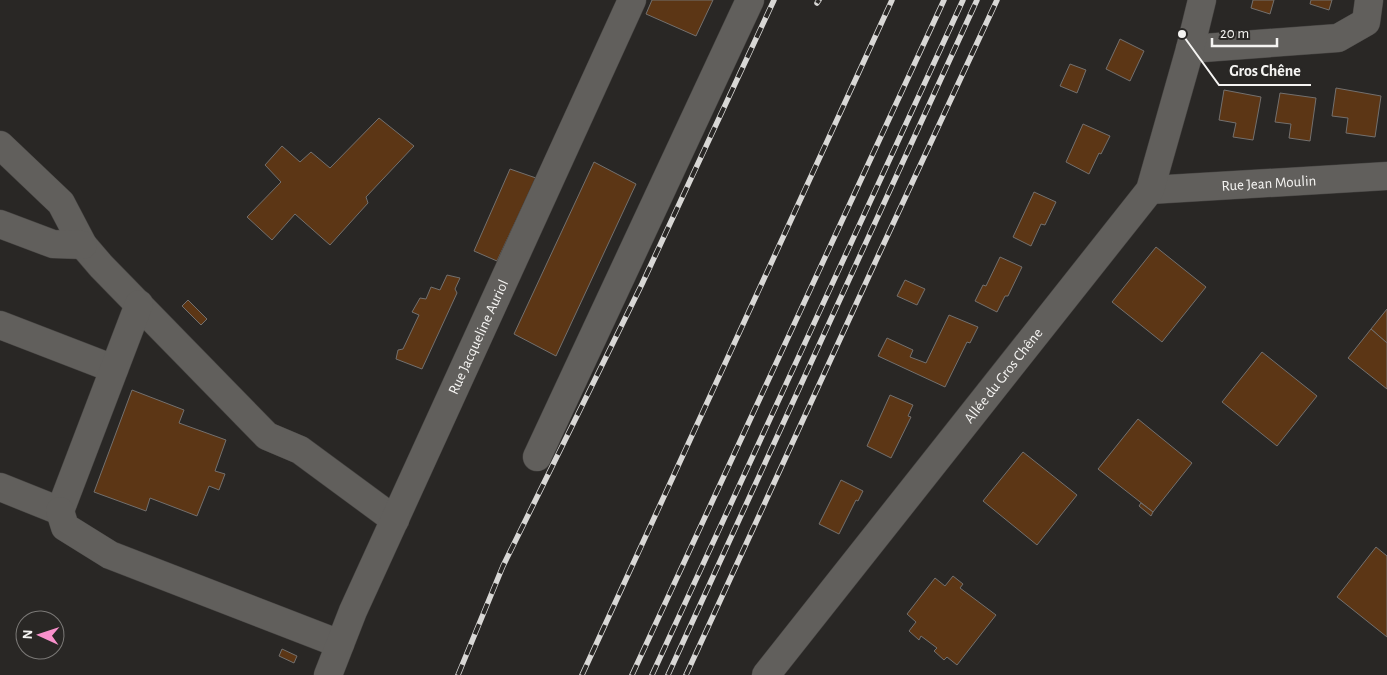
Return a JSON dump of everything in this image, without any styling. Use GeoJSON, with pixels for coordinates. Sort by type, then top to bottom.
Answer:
{"type":"FeatureCollection","features":[{"type":"Feature","properties":{"kind":"street","name":"Rue Jacqueline Auriol"},"geometry":{"type":"LineString","coordinates":[[328,675],[353,610],[632,0]]}},
{"type":"Feature","properties":{"kind":"street"},"geometry":{"type":"LineString","coordinates":[[537,457],[750,0]]}},
{"type":"Feature","properties":{"kind":"street","name":"Allée du Gros Chêne"},"geometry":{"type":"LineString","coordinates":[[766,675],[1150,190],[1202,0]]}},
{"type":"Feature","properties":{"kind":"street"},"geometry":{"type":"LineString","coordinates":[[1190,49],[1338,38],[1366,22],[1369,0]]}},
{"type":"Feature","properties":{"kind":"street"},"geometry":{"type":"LineString","coordinates":[[0,145],[61,203],[83,245],[267,436],[300,450],[395,520]]}},
{"type":"Feature","properties":{"kind":"street","name":"Rue Jean Moulin"},"geometry":{"type":"LineString","coordinates":[[1150,190],[1387,176]]}},
{"type":"Feature","properties":{"kind":"street"},"geometry":{"type":"LineString","coordinates":[[0,224],[53,244],[83,245]]}},
{"type":"Feature","properties":{"kind":"street"},"geometry":{"type":"LineString","coordinates":[[139,304],[60,511],[65,527],[110,555],[340,644]]}},
{"type":"Feature","properties":{"kind":"street"},"geometry":{"type":"LineString","coordinates":[[0,325],[114,369]]}},
{"type":"Feature","properties":{"kind":"street"},"geometry":{"type":"LineString","coordinates":[[0,487],[60,511]]}},
{"type":"Feature","properties":{"kind":"building"},"geometry":{"type":"Polygon","coordinates":[[[652,0],[713,0],[696,36],[646,14],[652,0]]]}},
{"type":"Feature","properties":{"kind":"building"},"geometry":{"type":"Polygon","coordinates":[[[1253,0],[1274,0],[1270,14],[1251,8],[1253,0]]]}},
{"type":"Feature","properties":{"kind":"building"},"geometry":{"type":"Polygon","coordinates":[[[1311,0],[1332,0],[1329,10],[1310,4],[1311,0]]]}},
{"type":"Feature","properties":{"kind":"building"},"geometry":{"type":"Polygon","coordinates":[[[1120,39],[1144,51],[1130,81],[1106,69],[1120,39]]]}},
{"type":"Feature","properties":{"kind":"building"},"geometry":{"type":"Polygon","coordinates":[[[1070,64],[1086,70],[1077,93],[1060,86],[1070,64]]]}},
{"type":"Feature","properties":{"kind":"building"},"geometry":{"type":"Polygon","coordinates":[[[1336,88],[1381,96],[1375,137],[1346,133],[1348,118],[1332,116],[1336,88]]]}},
{"type":"Feature","properties":{"kind":"building"},"geometry":{"type":"Polygon","coordinates":[[[1224,90],[1261,97],[1253,140],[1233,137],[1236,123],[1219,120],[1224,90]]]}},
{"type":"Feature","properties":{"kind":"building"},"geometry":{"type":"Polygon","coordinates":[[[1280,93],[1316,98],[1310,141],[1289,138],[1291,124],[1275,122],[1280,93]]]}},
{"type":"Feature","properties":{"kind":"building"},"geometry":{"type":"Polygon","coordinates":[[[379,118],[414,146],[366,197],[368,203],[330,245],[295,214],[272,240],[247,217],[281,182],[265,165],[282,146],[300,162],[311,152],[330,168],[379,118]]]}},
{"type":"Feature","properties":{"kind":"building"},"geometry":{"type":"Polygon","coordinates":[[[1083,124],[1110,136],[1089,174],[1066,162],[1083,124]]]}},
{"type":"Feature","properties":{"kind":"building"},"geometry":{"type":"Polygon","coordinates":[[[594,162],[636,184],[556,356],[514,334],[594,162]]]}},
{"type":"Feature","properties":{"kind":"building"},"geometry":{"type":"Polygon","coordinates":[[[510,169],[536,178],[497,261],[474,251],[510,169]]]}},
{"type":"Feature","properties":{"kind":"building"},"geometry":{"type":"Polygon","coordinates":[[[1034,192],[1056,202],[1045,225],[1041,224],[1031,246],[1013,237],[1034,192]]]}},
{"type":"Feature","properties":{"kind":"building"},"geometry":{"type":"Polygon","coordinates":[[[1156,247],[1206,287],[1162,342],[1112,302],[1156,247]]]}},
{"type":"Feature","properties":{"kind":"building"},"geometry":{"type":"Polygon","coordinates":[[[1000,257],[1022,267],[1008,296],[1005,296],[997,312],[975,301],[983,285],[986,286],[1000,257]]]}},
{"type":"Feature","properties":{"kind":"building"},"geometry":{"type":"Polygon","coordinates":[[[447,275],[460,278],[455,289],[457,293],[422,369],[396,359],[398,350],[403,349],[419,315],[412,312],[420,298],[426,299],[431,287],[440,290],[447,275]]]}},
{"type":"Feature","properties":{"kind":"building"},"geometry":{"type":"Polygon","coordinates":[[[905,280],[925,289],[917,305],[897,296],[905,280]]]}},
{"type":"Feature","properties":{"kind":"building"},"geometry":{"type":"Polygon","coordinates":[[[188,300],[207,319],[201,325],[182,306],[188,300]]]}},
{"type":"Feature","properties":{"kind":"building"},"geometry":{"type":"Polygon","coordinates":[[[1387,309],[1387,343],[1371,329],[1387,309]]]}},
{"type":"Feature","properties":{"kind":"building"},"geometry":{"type":"Polygon","coordinates":[[[949,315],[978,327],[970,343],[967,342],[945,387],[878,356],[887,338],[913,350],[910,357],[926,363],[949,315]]]}},
{"type":"Feature","properties":{"kind":"building"},"geometry":{"type":"Polygon","coordinates":[[[1371,329],[1387,343],[1387,389],[1348,358],[1371,329]]]}},
{"type":"Feature","properties":{"kind":"building"},"geometry":{"type":"Polygon","coordinates":[[[1262,352],[1317,396],[1277,446],[1222,402],[1262,352]]]}},
{"type":"Feature","properties":{"kind":"building"},"geometry":{"type":"Polygon","coordinates":[[[132,390],[184,410],[179,423],[226,440],[215,471],[225,474],[219,490],[209,486],[197,516],[150,498],[146,511],[94,492],[132,390]]]}},
{"type":"Feature","properties":{"kind":"building"},"geometry":{"type":"Polygon","coordinates":[[[890,395],[913,405],[908,416],[911,417],[891,458],[867,446],[890,395]]]}},
{"type":"Feature","properties":{"kind":"building"},"geometry":{"type":"Polygon","coordinates":[[[1138,419],[1192,463],[1153,512],[1098,469],[1138,419]]]}},
{"type":"Feature","properties":{"kind":"building"},"geometry":{"type":"Polygon","coordinates":[[[1023,452],[1077,495],[1037,545],[983,501],[1023,452]]]}},
{"type":"Feature","properties":{"kind":"building"},"geometry":{"type":"Polygon","coordinates":[[[841,480],[863,491],[858,501],[856,500],[839,534],[819,524],[841,480]]]}},
{"type":"Feature","properties":{"kind":"building"},"geometry":{"type":"Polygon","coordinates":[[[1141,503],[1153,512],[1151,516],[1139,506],[1141,503]]]}},
{"type":"Feature","properties":{"kind":"building"},"geometry":{"type":"Polygon","coordinates":[[[1376,547],[1387,556],[1387,637],[1337,597],[1376,547]]]}},
{"type":"Feature","properties":{"kind":"building"},"geometry":{"type":"Polygon","coordinates":[[[953,576],[963,584],[960,588],[996,615],[957,665],[947,657],[944,660],[934,651],[937,648],[921,636],[919,640],[909,631],[916,622],[907,614],[935,578],[945,586],[953,576]]]}},
{"type":"Feature","properties":{"kind":"building"},"geometry":{"type":"Polygon","coordinates":[[[282,649],[297,656],[294,663],[279,656],[282,649]]]}},
{"type":"Feature","properties":{"kind":"railway"},"geometry":{"type":"LineString","coordinates":[[458,675],[503,566],[642,284],[774,0]]}},
{"type":"Feature","properties":{"kind":"railway"},"geometry":{"type":"LineString","coordinates":[[582,675],[892,0]]}},
{"type":"Feature","properties":{"kind":"railway"},"geometry":{"type":"LineString","coordinates":[[632,675],[944,0]]}},
{"type":"Feature","properties":{"kind":"railway"},"geometry":{"type":"LineString","coordinates":[[652,675],[963,0]]}},
{"type":"Feature","properties":{"kind":"railway"},"geometry":{"type":"LineString","coordinates":[[668,675],[977,0]]}},
{"type":"Feature","properties":{"kind":"railway"},"geometry":{"type":"LineString","coordinates":[[686,675],[997,0]]}},
{"type":"Feature","properties":{"kind":"place","name":"Gros Chêne"},"geometry":{"type":"Point","coordinates":[1182,34]}}]}
